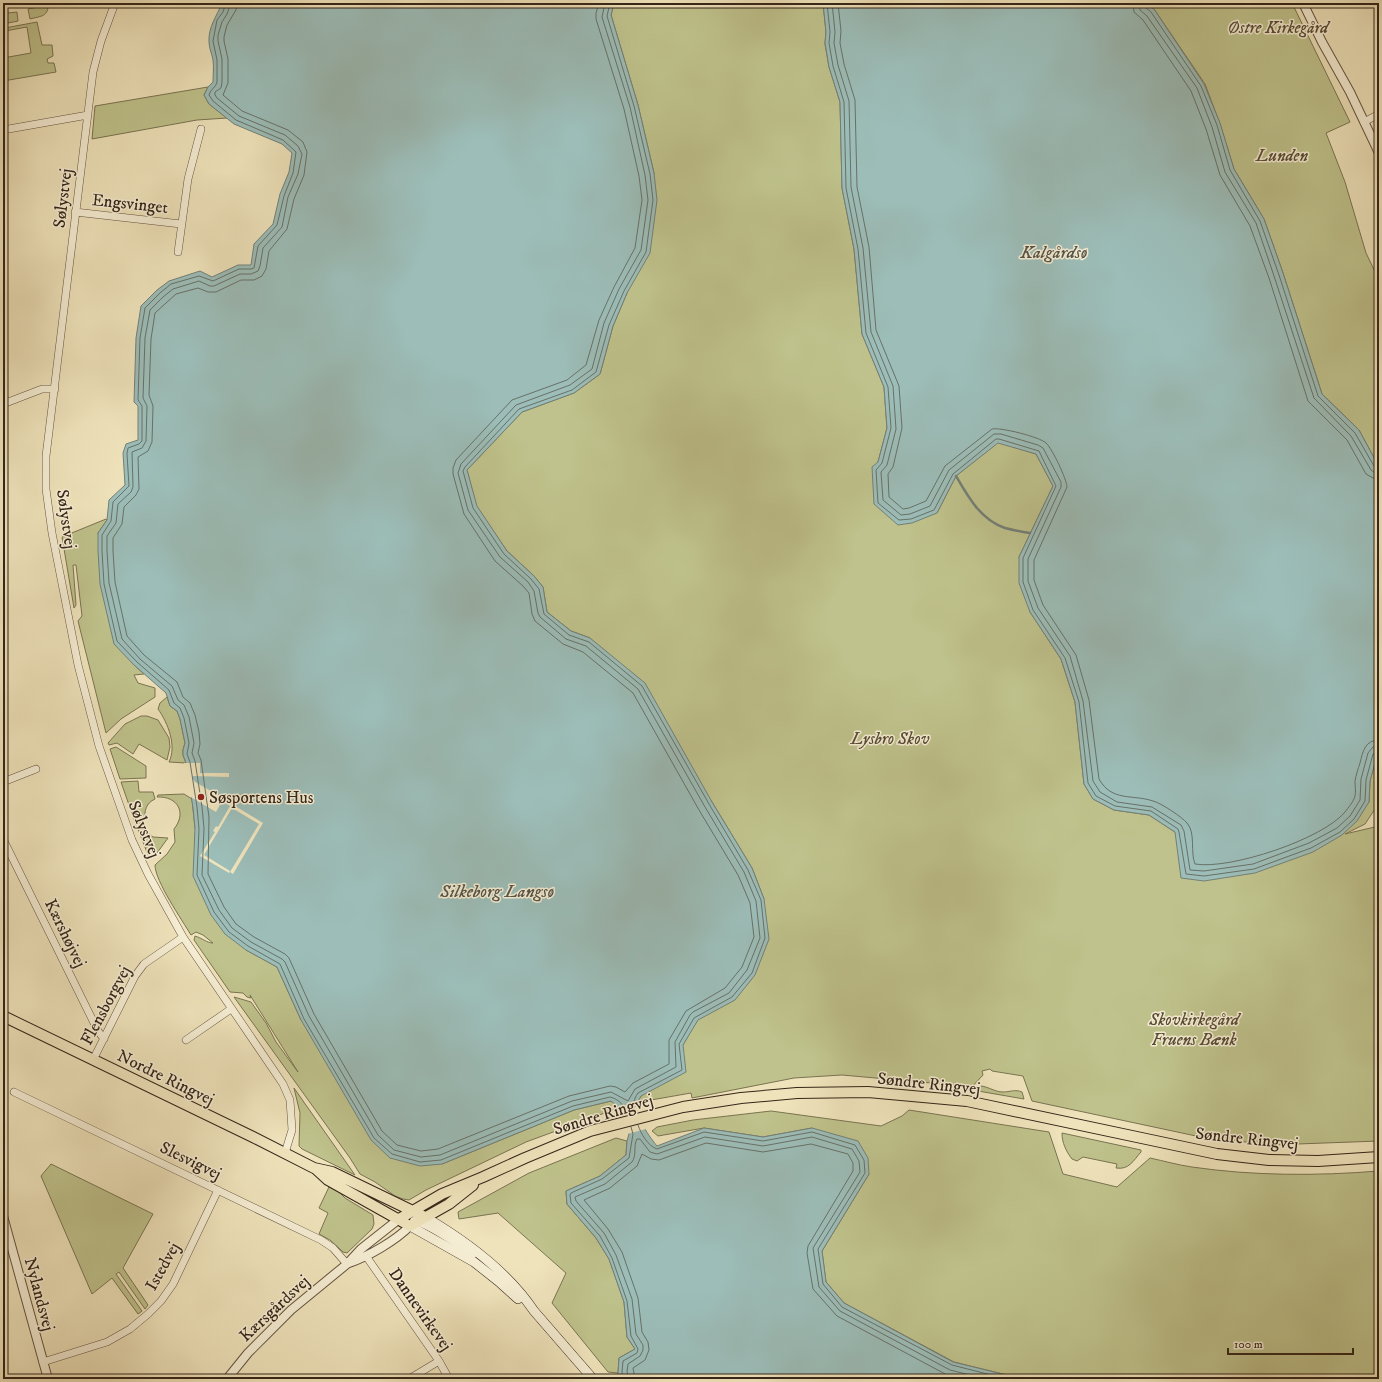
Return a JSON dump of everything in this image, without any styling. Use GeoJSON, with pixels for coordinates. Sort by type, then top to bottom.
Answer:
{"type":"FeatureCollection","features":[{"type":"Feature","properties":{"kind":"main road","name":"Nordre Ringvej"},"geometry":{"type":"LineString","coordinates":[[3,1016],[285,1152],[314,1168],[328,1180],[418,1221]]}},
{"type":"Feature","properties":{"kind":"main road","name":"Søndre Ringvej"},"geometry":{"type":"LineString","coordinates":[[406,1215],[442,1194],[590,1131],[683,1107],[774,1094],[868,1092],[967,1101],[1217,1154],[1269,1160],[1350,1160],[1379,1157]]}},
{"type":"Feature","properties":{"kind":"main road","name":"Nordre Ringvej"},"geometry":{"type":"LineString","coordinates":[[314,1168],[332,1172],[418,1221]]}},
{"type":"Feature","properties":{"kind":"main road","name":"Søndre Ringvej"},"geometry":{"type":"LineString","coordinates":[[418,1221],[449,1204],[483,1177]]}},
{"type":"Feature","properties":{"kind":"main road"},"geometry":{"type":"LineString","coordinates":[[418,1221],[449,1231],[490,1263],[526,1300],[534,1312],[593,1379]]}},
{"type":"Feature","properties":{"kind":"main road"},"geometry":{"type":"LineString","coordinates":[[418,1221],[474,1262],[534,1312]]}},
{"type":"Feature","properties":{"kind":"street","name":"Sølystvej"},"geometry":{"type":"LineString","coordinates":[[115,3],[101,41],[93,72],[75,212],[46,456],[46,489],[52,533],[78,665],[99,746],[132,840],[148,874],[183,937],[283,1084],[290,1100],[292,1115],[292,1130],[285,1152]]}},
{"type":"Feature","properties":{"kind":"street"},"geometry":{"type":"LineString","coordinates":[[1303,3],[1322,42],[1350,92],[1379,153]]}},
{"type":"Feature","properties":{"kind":"street"},"geometry":{"type":"LineString","coordinates":[[1364,122],[1379,114]]}},
{"type":"Feature","properties":{"kind":"street"},"geometry":{"type":"LineString","coordinates":[[3,130],[88,115]]}},
{"type":"Feature","properties":{"kind":"street","name":"Engsvinget"},"geometry":{"type":"LineString","coordinates":[[178,252],[188,179],[201,129]]}},
{"type":"Feature","properties":{"kind":"street","name":"Engsvinget"},"geometry":{"type":"LineString","coordinates":[[75,212],[181,224]]}},
{"type":"Feature","properties":{"kind":"street"},"geometry":{"type":"LineString","coordinates":[[3,404],[42,389],[55,389]]}},
{"type":"Feature","properties":{"kind":"street"},"geometry":{"type":"LineString","coordinates":[[3,782],[36,770]]}},
{"type":"Feature","properties":{"kind":"street","name":"Kærshøjvej"},"geometry":{"type":"LineString","coordinates":[[3,839],[98,1031],[104,1039]]}},
{"type":"Feature","properties":{"kind":"street","name":"Flensborgvej"},"geometry":{"type":"LineString","coordinates":[[93,1060],[135,976],[144,964],[183,937]]}},
{"type":"Feature","properties":{"kind":"street"},"geometry":{"type":"LineString","coordinates":[[186,1040],[231,1009]]}},
{"type":"Feature","properties":{"kind":"street","name":"Slesvigvej"},"geometry":{"type":"LineString","coordinates":[[14,1092],[321,1240],[333,1248],[347,1264]]}},
{"type":"Feature","properties":{"kind":"street","name":"Istedvej"},"geometry":{"type":"LineString","coordinates":[[43,1362],[107,1342],[130,1329],[148,1314],[161,1301],[173,1284],[218,1190]]}},
{"type":"Feature","properties":{"kind":"street","name":"Kærsgårdsvej"},"geometry":{"type":"LineString","coordinates":[[227,1379],[248,1353],[301,1301],[347,1264],[361,1249],[406,1215]]}},
{"type":"Feature","properties":{"kind":"street","name":"Nylandsvej"},"geometry":{"type":"LineString","coordinates":[[3,1216],[48,1379]]}},
{"type":"Feature","properties":{"kind":"street","name":"Kærsgårdsvej"},"geometry":{"type":"LineString","coordinates":[[347,1264],[366,1256],[418,1221]]}},
{"type":"Feature","properties":{"kind":"street","name":"Dannevirkevej"},"geometry":{"type":"LineString","coordinates":[[366,1256],[439,1361],[449,1379]]}},
{"type":"Feature","properties":{"kind":"street"},"geometry":{"type":"LineString","coordinates":[[409,1379],[439,1361]]}},
{"type":"Feature","properties":{"kind":"green space"},"geometry":{"type":"Polygon","coordinates":[[[44,3],[48,3],[46,13],[30,19],[28,9],[43,6],[44,3]]]}},
{"type":"Feature","properties":{"kind":"green space","name":"Lysbro Skov"},"geometry":{"type":"Polygon","coordinates":[[[614,3],[823,3],[826,32],[825,44],[829,67],[840,102],[842,188],[854,249],[862,334],[884,387],[887,428],[878,462],[937,513],[956,476],[998,442],[1036,454],[1053,486],[1019,557],[1030,612],[1061,659],[1075,702],[1084,784],[1093,799],[1114,810],[1149,815],[1175,832],[1369,802],[1370,781],[1379,748],[1379,803],[1365,824],[1345,834],[1379,826],[1379,1141],[1270,1145],[1196,1136],[1032,1101],[1023,1076],[992,1071],[990,1069],[982,1071],[983,1075],[970,1089],[954,1085],[842,1075],[794,1078],[692,1098],[691,1093],[651,1100],[638,1100],[683,1045],[764,899],[752,868],[712,802],[590,638],[571,631],[547,612],[543,587],[534,576],[507,551],[476,506],[467,470],[522,412],[574,393],[600,374],[613,326],[627,293],[654,173],[638,105],[611,15],[614,3]]]}},
{"type":"Feature","properties":{"kind":"green space","name":"Lunden"},"geometry":{"type":"Polygon","coordinates":[[[1145,3],[1292,3],[1350,122],[1326,133],[1345,182],[1366,253],[1379,280],[1379,467],[1359,430],[1322,394],[1264,219],[1234,169],[1220,124],[1205,84],[1154,9],[1145,3]]]}},
{"type":"Feature","properties":{"kind":"green space"},"geometry":{"type":"Polygon","coordinates":[[[7,7],[8,13],[17,12],[18,21],[3,24],[3,8],[7,7]]]}},
{"type":"Feature","properties":{"kind":"green space"},"geometry":{"type":"Polygon","coordinates":[[[37,22],[42,45],[52,45],[53,56],[47,59],[48,63],[54,63],[56,72],[3,81],[3,58],[31,53],[27,27],[5,31],[5,28],[37,22]]]}},
{"type":"Feature","properties":{"kind":"green space"},"geometry":{"type":"Polygon","coordinates":[[[208,87],[204,95],[209,104],[227,118],[197,120],[92,139],[95,106],[208,87]]]}},
{"type":"Feature","properties":{"kind":"green space"},"geometry":{"type":"Polygon","coordinates":[[[106,519],[107,520],[98,533],[134,665],[144,674],[134,675],[138,683],[155,688],[155,697],[121,719],[106,733],[78,621],[82,616],[76,565],[73,565],[76,605],[74,608],[62,537],[106,519]]]}},
{"type":"Feature","properties":{"kind":"green space"},"geometry":{"type":"Polygon","coordinates":[[[167,697],[170,706],[177,711],[180,719],[185,743],[183,755],[186,763],[169,762],[172,742],[168,728],[158,709],[160,703],[167,697]]]}},
{"type":"Feature","properties":{"kind":"green space"},"geometry":{"type":"Polygon","coordinates":[[[141,716],[147,716],[158,720],[169,738],[170,747],[167,760],[139,744],[133,754],[117,743],[109,745],[108,743],[125,724],[141,716]]]}},
{"type":"Feature","properties":{"kind":"green space"},"geometry":{"type":"Polygon","coordinates":[[[116,747],[146,766],[146,778],[120,779],[110,749],[116,747]]]}},
{"type":"Feature","properties":{"kind":"green space"},"geometry":{"type":"Polygon","coordinates":[[[138,781],[139,792],[153,792],[155,799],[146,808],[145,820],[136,825],[121,782],[138,781]]]}},
{"type":"Feature","properties":{"kind":"green space"},"geometry":{"type":"Polygon","coordinates":[[[184,794],[192,799],[195,828],[246,950],[277,967],[301,1020],[442,1164],[574,1110],[611,1101],[619,1106],[610,1111],[526,1142],[426,1190],[409,1200],[395,1196],[375,1182],[360,1174],[234,997],[251,1002],[266,1023],[276,1042],[298,1072],[250,995],[251,998],[247,997],[243,993],[230,992],[194,940],[195,936],[213,943],[203,935],[196,932],[191,935],[159,881],[155,865],[167,854],[175,842],[174,829],[178,823],[180,812],[175,802],[164,797],[157,797],[158,795],[184,794]]]}},
{"type":"Feature","properties":{"kind":"green space"},"geometry":{"type":"Polygon","coordinates":[[[142,828],[153,837],[168,838],[157,853],[148,855],[138,829],[142,828]]]}},
{"type":"Feature","properties":{"kind":"green space"},"geometry":{"type":"Polygon","coordinates":[[[981,1086],[1000,1092],[1019,1091],[1022,1092],[1024,1099],[978,1091],[981,1086]]]}},
{"type":"Feature","properties":{"kind":"green space"},"geometry":{"type":"Polygon","coordinates":[[[294,1088],[355,1175],[302,1149],[299,1146],[300,1113],[294,1088]]]}},
{"type":"Feature","properties":{"kind":"green space"},"geometry":{"type":"Polygon","coordinates":[[[909,1110],[1049,1132],[1063,1174],[1117,1187],[1150,1158],[1192,1167],[1262,1174],[1332,1174],[1379,1171],[1379,1379],[1023,1379],[954,1362],[844,1303],[826,1282],[822,1251],[869,1174],[812,1128],[763,1137],[704,1128],[658,1136],[652,1131],[657,1127],[693,1120],[771,1111],[881,1126],[902,1116],[909,1110]]]}},
{"type":"Feature","properties":{"kind":"green space"},"geometry":{"type":"Polygon","coordinates":[[[1062,1133],[1141,1150],[1141,1152],[1128,1166],[1124,1168],[1116,1168],[1117,1164],[1083,1157],[1077,1161],[1072,1159],[1066,1150],[1062,1133]]]}},
{"type":"Feature","properties":{"kind":"green space"},"geometry":{"type":"Polygon","coordinates":[[[616,1138],[627,1141],[626,1155],[600,1176],[566,1191],[567,1204],[596,1238],[609,1259],[624,1302],[627,1337],[635,1349],[619,1358],[618,1373],[608,1372],[552,1303],[566,1273],[498,1213],[459,1219],[458,1212],[529,1173],[616,1138]]]}},
{"type":"Feature","properties":{"kind":"green space"},"geometry":{"type":"Polygon","coordinates":[[[51,1164],[153,1214],[123,1268],[148,1305],[145,1309],[119,1272],[116,1274],[142,1311],[138,1314],[112,1278],[92,1294],[41,1176],[51,1164]]]}},
{"type":"Feature","properties":{"kind":"green space"},"geometry":{"type":"Polygon","coordinates":[[[329,1187],[338,1191],[345,1198],[373,1215],[374,1224],[372,1229],[347,1253],[343,1252],[330,1240],[319,1234],[328,1213],[319,1208],[329,1187]]]}},
{"type":"Feature","properties":{"kind":"water","name":"Silkeborg Langsø"},"geometry":{"type":"Polygon","coordinates":[[[222,3],[614,3],[611,15],[638,105],[654,173],[657,200],[650,253],[627,293],[613,326],[600,374],[574,393],[522,412],[467,470],[477,506],[507,551],[534,576],[543,587],[547,612],[571,631],[590,638],[645,683],[712,802],[752,868],[764,899],[769,939],[755,975],[735,1000],[698,1020],[683,1045],[686,1072],[641,1096],[638,1102],[639,1115],[645,1129],[657,1146],[704,1128],[763,1137],[812,1128],[858,1141],[868,1158],[869,1174],[822,1251],[826,1282],[844,1303],[953,1362],[1023,1379],[620,1379],[618,1373],[619,1358],[635,1349],[627,1337],[624,1302],[609,1259],[596,1238],[567,1204],[566,1191],[600,1176],[626,1155],[629,1134],[622,1110],[611,1101],[574,1110],[442,1164],[420,1166],[390,1158],[371,1140],[301,1020],[277,967],[246,950],[225,934],[211,915],[193,876],[195,828],[186,763],[183,755],[185,743],[180,719],[177,711],[170,706],[166,693],[134,665],[114,644],[100,584],[98,533],[107,520],[109,500],[125,485],[123,453],[126,444],[138,440],[138,406],[134,402],[136,338],[141,306],[157,290],[169,281],[200,271],[212,277],[238,265],[251,265],[254,244],[273,224],[280,194],[289,172],[292,153],[282,144],[234,124],[209,104],[204,95],[208,87],[213,82],[213,58],[209,44],[210,31],[222,3]]]}},
{"type":"Feature","properties":{"kind":"water","name":"Kalgårdsø"},"geometry":{"type":"Polygon","coordinates":[[[823,3],[1145,3],[1154,9],[1204,84],[1220,123],[1234,169],[1264,219],[1322,394],[1359,430],[1379,467],[1379,748],[1370,781],[1369,802],[1357,821],[1342,835],[1313,852],[1255,873],[1204,881],[1181,878],[1175,832],[1149,815],[1114,810],[1093,799],[1084,784],[1075,702],[1061,659],[1030,612],[1019,583],[1019,557],[1053,486],[1036,454],[998,443],[956,476],[937,513],[912,523],[898,525],[874,504],[872,467],[878,462],[887,428],[884,387],[862,334],[854,249],[842,188],[840,102],[829,67],[825,43],[826,32],[823,3]]]}},
{"type":"Feature","properties":{"kind":"pier"},"geometry":{"type":"Polygon","coordinates":[[[184,763],[200,763],[200,773],[229,773],[229,777],[193,776],[192,778],[195,782],[263,823],[233,874],[230,872],[259,824],[232,808],[204,855],[230,871],[229,873],[200,856],[215,832],[213,831],[216,826],[218,827],[230,806],[222,801],[216,812],[189,796],[184,763]]]}},
{"type":"Feature","properties":{"kind":"pier"},"geometry":{"type":"Polygon","coordinates":[[[639,1106],[646,1129],[627,1134],[620,1111],[639,1106]]]}},
{"type":"Feature","properties":{"kind":"waterway"},"geometry":{"type":"LineString","coordinates":[[956,476],[970,500],[982,514],[996,524],[1005,528],[1030,533]]}},
{"type":"Feature","properties":{"kind":"place","name":"Søsportens Hus"},"geometry":{"type":"Point","coordinates":[201,797]}},
{"type":"Feature","properties":{"kind":"park label","name":"Østre Kirkegård"},"geometry":{"type":"Point","coordinates":[1278,27]}},
{"type":"Feature","properties":{"kind":"park label","name":"Skovkirkegård Fruens Bænk"},"geometry":{"type":"Point","coordinates":[1194,1029]}}]}
